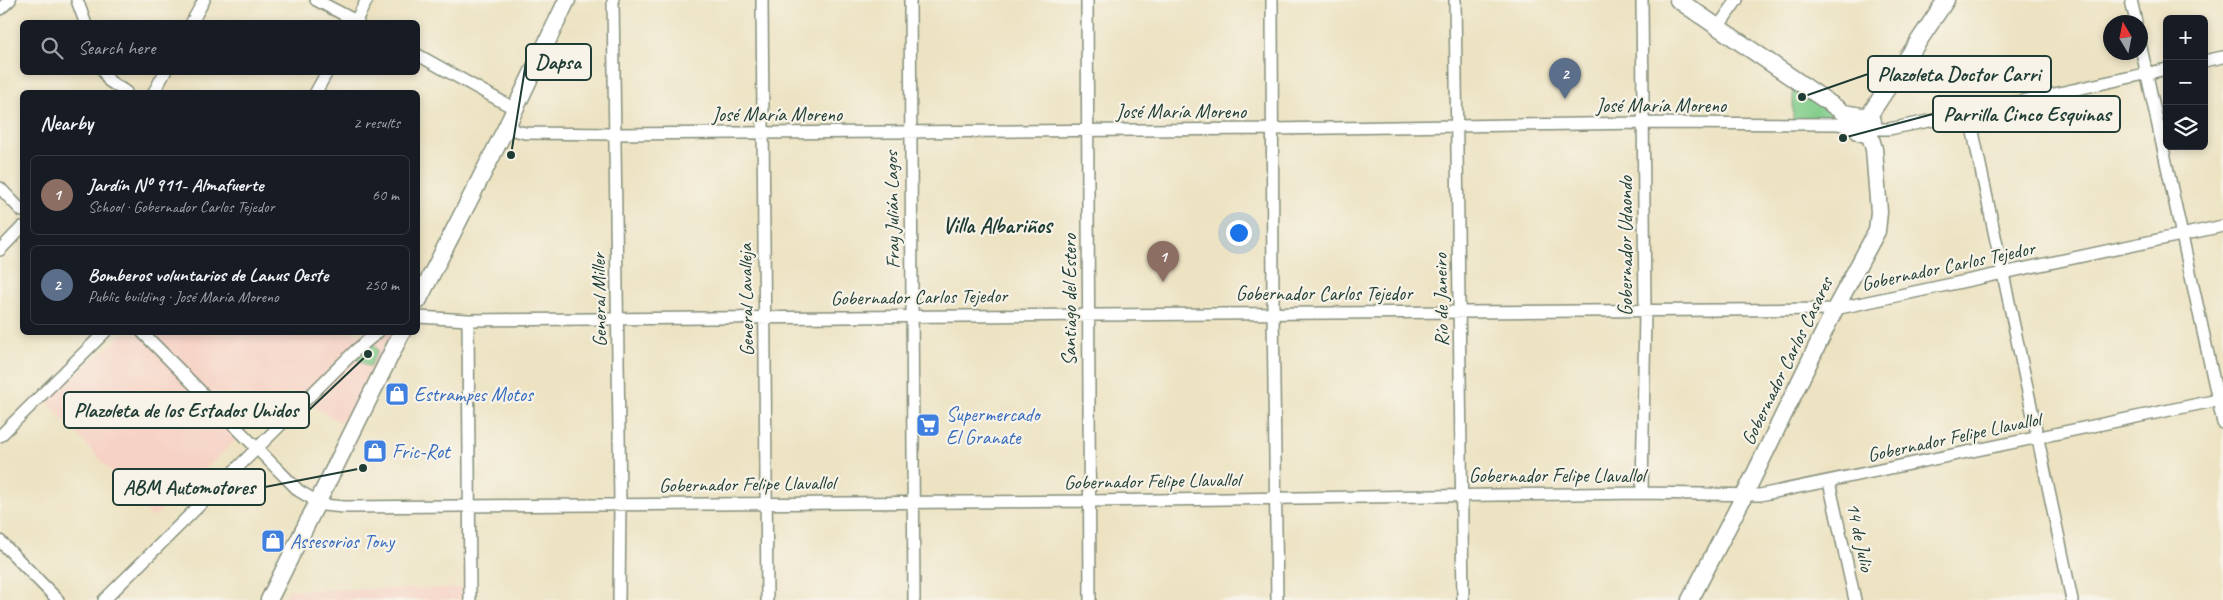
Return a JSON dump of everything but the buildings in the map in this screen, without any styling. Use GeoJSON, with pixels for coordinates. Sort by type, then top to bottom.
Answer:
{"type":"FeatureCollection","features":[{"type":"Feature","properties":{"kind":"street"},"geometry":{"type":"LineString","coordinates":[[0,8],[10,0]]}},
{"type":"Feature","properties":{"kind":"street"},"geometry":{"type":"LineString","coordinates":[[77,0],[84,20]]}},
{"type":"Feature","properties":{"kind":"street"},"geometry":{"type":"LineString","coordinates":[[193,20],[204,0]]}},
{"type":"Feature","properties":{"kind":"street"},"geometry":{"type":"LineString","coordinates":[[316,0],[352,20]]}},
{"type":"Feature","properties":{"kind":"street"},"geometry":{"type":"LineString","coordinates":[[357,20],[367,0]]}},
{"type":"Feature","properties":{"kind":"street"},"geometry":{"type":"LineString","coordinates":[[420,297],[506,128],[567,0]]}},
{"type":"Feature","properties":{"kind":"street","name":"General Miller"},"geometry":{"type":"LineString","coordinates":[[613,0],[620,504],[619,600]]}},
{"type":"Feature","properties":{"kind":"street","name":"General Lavalleja"},"geometry":{"type":"LineString","coordinates":[[762,0],[767,600]]}},
{"type":"Feature","properties":{"kind":"street","name":"Fray Julián Lagos"},"geometry":{"type":"LineString","coordinates":[[910,0],[914,600]]}},
{"type":"Feature","properties":{"kind":"street","name":"Santiago del Estero"},"geometry":{"type":"LineString","coordinates":[[1087,0],[1090,600]]}},
{"type":"Feature","properties":{"kind":"street"},"geometry":{"type":"LineString","coordinates":[[1272,0],[1273,312],[1277,600]]}},
{"type":"Feature","properties":{"kind":"street","name":"Río de Janeiro"},"geometry":{"type":"LineString","coordinates":[[1455,0],[1464,600]]}},
{"type":"Feature","properties":{"kind":"street","name":"Gobernador Udaondo"},"geometry":{"type":"LineString","coordinates":[[1642,0],[1645,310],[1642,493]]}},
{"type":"Feature","properties":{"kind":"street"},"geometry":{"type":"LineString","coordinates":[[1678,0],[1864,125],[1946,0]]}},
{"type":"Feature","properties":{"kind":"street"},"geometry":{"type":"LineString","coordinates":[[1718,27],[1737,0]]}},
{"type":"Feature","properties":{"kind":"street"},"geometry":{"type":"LineString","coordinates":[[2131,0],[2134,15]]}},
{"type":"Feature","properties":{"kind":"street"},"geometry":{"type":"LineString","coordinates":[[420,56],[515,109]]}},
{"type":"Feature","properties":{"kind":"street"},"geometry":{"type":"LineString","coordinates":[[2208,60],[2223,57]]}},
{"type":"Feature","properties":{"kind":"street"},"geometry":{"type":"LineString","coordinates":[[2144,60],[2220,400],[2223,423]]}},
{"type":"Feature","properties":{"kind":"street","name":"José María Moreno"},"geometry":{"type":"LineString","coordinates":[[506,128],[525,133],[614,134],[1272,129],[1643,123],[1838,124],[1864,125],[1889,129],[2163,70]]}},
{"type":"Feature","properties":{"kind":"street"},"geometry":{"type":"LineString","coordinates":[[106,75],[109,81],[123,90]]}},
{"type":"Feature","properties":{"kind":"street"},"geometry":{"type":"LineString","coordinates":[[155,90],[163,75]]}},
{"type":"Feature","properties":{"kind":"street"},"geometry":{"type":"LineString","coordinates":[[317,90],[325,75]]}},
{"type":"Feature","properties":{"kind":"street"},"geometry":{"type":"LineString","coordinates":[[1969,113],[2072,600]]}},
{"type":"Feature","properties":{"kind":"street","name":"Gobernador Carlos Casares"},"geometry":{"type":"LineString","coordinates":[[1690,600],[1745,494],[1878,226],[1879,212],[1874,149],[1864,125]]}},
{"type":"Feature","properties":{"kind":"street"},"geometry":{"type":"LineString","coordinates":[[0,188],[20,209]]}},
{"type":"Feature","properties":{"kind":"street","name":"Gobernador Carlos Tejedor"},"geometry":{"type":"LineString","coordinates":[[420,317],[468,320],[618,317],[1836,309],[2223,226]]}},
{"type":"Feature","properties":{"kind":"street"},"geometry":{"type":"LineString","coordinates":[[0,250],[20,229]]}},
{"type":"Feature","properties":{"kind":"street"},"geometry":{"type":"LineString","coordinates":[[468,320],[470,600]]}},
{"type":"Feature","properties":{"kind":"street"},"geometry":{"type":"LineString","coordinates":[[0,436],[102,335]]}},
{"type":"Feature","properties":{"kind":"street","name":"Gobernador Felipe Llavallol"},"geometry":{"type":"LineString","coordinates":[[145,335],[299,491],[317,502],[344,507],[1090,501],[1463,494],[1769,494],[2220,400]]}},
{"type":"Feature","properties":{"kind":"street"},"geometry":{"type":"LineString","coordinates":[[104,600],[355,351],[374,335]]}},
{"type":"Feature","properties":{"kind":"street"},"geometry":{"type":"LineString","coordinates":[[269,600],[400,335]]}},
{"type":"Feature","properties":{"kind":"street","name":"14 de Julio"},"geometry":{"type":"LineString","coordinates":[[1829,482],[1855,600]]}},
{"type":"Feature","properties":{"kind":"street"},"geometry":{"type":"LineString","coordinates":[[0,541],[58,600]]}},
{"type":"Feature","properties":{"kind":"shaded area"},"geometry":{"type":"Polygon","coordinates":[[[122,335],[393,335],[348,427],[288,391],[153,518],[47,401],[122,335]]]}},
{"type":"Feature","properties":{"kind":"shaded area"},"geometry":{"type":"Polygon","coordinates":[[[464,588],[464,600],[284,600],[289,590],[464,588]]]}},
{"type":"Feature","properties":{"kind":"green space"},"geometry":{"type":"Polygon","coordinates":[[[1793,84],[1829,110],[1831,116],[1826,120],[1793,122],[1793,84]]]}},
{"type":"Feature","properties":{"kind":"green space"},"geometry":{"type":"Polygon","coordinates":[[[372,343],[378,350],[370,367],[356,359],[372,343]]]}},
{"type":"Feature","properties":{"kind":"place","name":"Plazoleta Doctor Carri"},"geometry":{"type":"Point","coordinates":[1802,97]}},
{"type":"Feature","properties":{"kind":"place","name":"Bomberos voluntarios de Lanus Oeste"},"geometry":{"type":"Point","coordinates":[1565,99]}},
{"type":"Feature","properties":{"kind":"place","name":"Parrilla Cinco Esquinas"},"geometry":{"type":"Point","coordinates":[1843,138]}},
{"type":"Feature","properties":{"kind":"place","name":"Dapsa"},"geometry":{"type":"Point","coordinates":[511,155]}},
{"type":"Feature","properties":{"kind":"place","name":"Jardín Nº 911- Almafuerte"},"geometry":{"type":"Point","coordinates":[1163,282]}},
{"type":"Feature","properties":{"kind":"place","name":"Plazoleta de los Estados Unidos"},"geometry":{"type":"Point","coordinates":[368,354]}},
{"type":"Feature","properties":{"kind":"place","name":"Estrampes Motos"},"geometry":{"type":"Point","coordinates":[397,394]}},
{"type":"Feature","properties":{"kind":"place","name":"Supermercado El Granate"},"geometry":{"type":"Point","coordinates":[928,425]}},
{"type":"Feature","properties":{"kind":"place","name":"Fric-Rot"},"geometry":{"type":"Point","coordinates":[375,451]}},
{"type":"Feature","properties":{"kind":"place","name":"ABM Automotores"},"geometry":{"type":"Point","coordinates":[363,468]}},
{"type":"Feature","properties":{"kind":"place","name":"Assesorios Tony"},"geometry":{"type":"Point","coordinates":[273,541]}},
{"type":"Feature","properties":{"kind":"district","name":"Villa Albariños"},"geometry":{"type":"Point","coordinates":[997,226]}}]}
